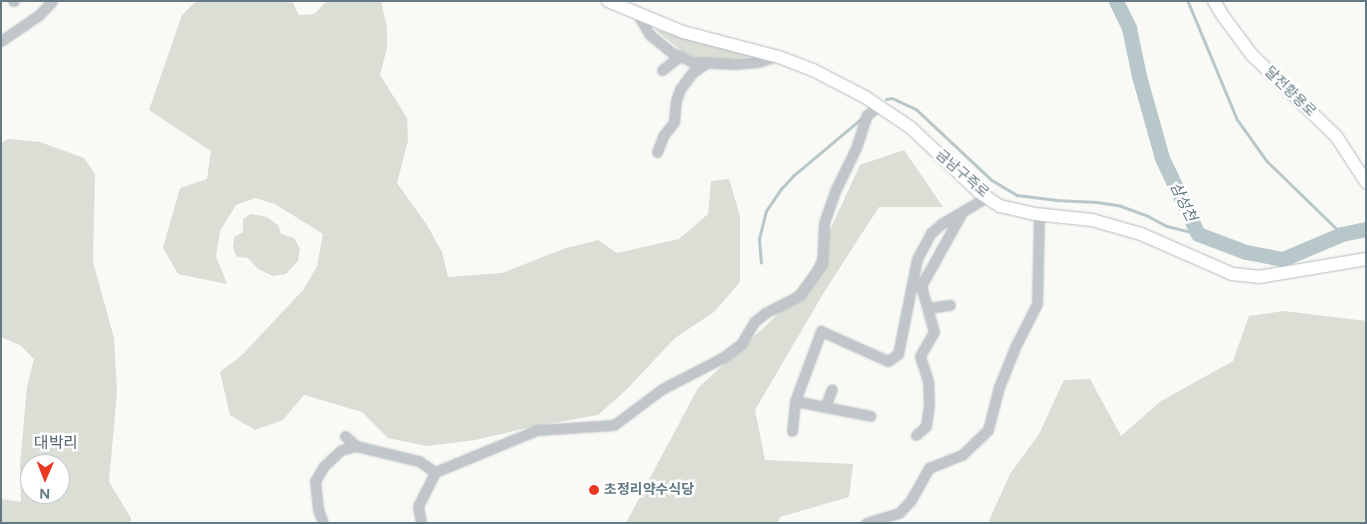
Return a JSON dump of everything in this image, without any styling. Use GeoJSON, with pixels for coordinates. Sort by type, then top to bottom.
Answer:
{"type":"FeatureCollection","features":[{"type":"Feature","properties":{"kind":"main road","name":"금남구즉로"},"geometry":{"type":"LineString","coordinates":[[608,1],[683,32],[776,56],[813,70],[879,106],[910,127],[987,197],[1000,206],[1039,215],[1092,220],[1140,234],[1232,274],[1259,277],[1366,258]]}},
{"type":"Feature","properties":{"kind":"main road","name":"달전황용로"},"geometry":{"type":"LineString","coordinates":[[1214,1],[1252,55],[1336,136],[1366,182]]}},
{"type":"Feature","properties":{"kind":"street"},"geometry":{"type":"LineString","coordinates":[[3,40],[39,15],[52,1]]}},
{"type":"Feature","properties":{"kind":"street"},"geometry":{"type":"LineString","coordinates":[[638,15],[650,34],[671,52],[692,62],[705,64],[758,62],[776,56]]}},
{"type":"Feature","properties":{"kind":"street"},"geometry":{"type":"LineString","coordinates":[[662,70],[680,56]]}},
{"type":"Feature","properties":{"kind":"street"},"geometry":{"type":"LineString","coordinates":[[657,152],[663,136],[674,122],[676,101],[680,89],[692,73],[705,64]]}},
{"type":"Feature","properties":{"kind":"street"},"geometry":{"type":"LineString","coordinates":[[421,523],[418,506],[435,472],[477,453],[496,448],[515,437],[537,430],[614,425],[662,389],[722,358],[740,344],[754,322],[765,313],[800,295],[822,264],[824,223],[868,115],[879,106]]}},
{"type":"Feature","properties":{"kind":"street"},"geometry":{"type":"LineString","coordinates":[[792,431],[795,401],[821,331],[888,360],[898,354],[918,259],[931,233],[941,224],[987,197]]}},
{"type":"Feature","properties":{"kind":"street"},"geometry":{"type":"LineString","coordinates":[[916,435],[926,426],[928,405],[928,381],[920,356],[934,332],[921,286],[961,214]]}},
{"type":"Feature","properties":{"kind":"street"},"geometry":{"type":"LineString","coordinates":[[892,523],[911,500],[930,468],[962,455],[988,430],[999,387],[1037,304],[1039,215]]}},
{"type":"Feature","properties":{"kind":"street"},"geometry":{"type":"LineString","coordinates":[[928,308],[950,304]]}},
{"type":"Feature","properties":{"kind":"street"},"geometry":{"type":"LineString","coordinates":[[825,407],[832,389]]}},
{"type":"Feature","properties":{"kind":"street"},"geometry":{"type":"LineString","coordinates":[[795,401],[871,416]]}},
{"type":"Feature","properties":{"kind":"street"},"geometry":{"type":"LineString","coordinates":[[345,436],[356,446]]}},
{"type":"Feature","properties":{"kind":"street"},"geometry":{"type":"LineString","coordinates":[[324,523],[318,509],[315,481],[324,466],[341,450],[356,446],[419,461],[435,472]]}},
{"type":"Feature","properties":{"kind":"street"},"geometry":{"type":"LineString","coordinates":[[866,523],[899,514]]}},
{"type":"Feature","properties":{"kind":"shaded area"},"geometry":{"type":"Polygon","coordinates":[[[196,1],[292,1],[299,15],[314,14],[327,1],[381,1],[387,27],[387,48],[380,75],[407,118],[408,141],[397,183],[427,225],[442,252],[448,277],[502,273],[566,248],[598,240],[617,253],[679,239],[708,214],[711,181],[729,179],[740,216],[740,282],[714,312],[675,338],[627,389],[598,415],[531,427],[475,440],[427,446],[388,438],[362,412],[304,395],[283,420],[255,430],[230,415],[220,372],[242,355],[304,289],[317,266],[323,234],[275,204],[255,198],[236,205],[220,231],[216,256],[227,284],[178,274],[163,248],[180,188],[207,179],[211,151],[149,110],[182,15],[196,1]]]}},
{"type":"Feature","properties":{"kind":"shaded area"},"geometry":{"type":"Polygon","coordinates":[[[654,29],[753,56],[727,60],[698,59],[683,52],[654,29]]]}},
{"type":"Feature","properties":{"kind":"shaded area"},"geometry":{"type":"Polygon","coordinates":[[[8,139],[40,142],[84,158],[95,174],[93,262],[114,338],[117,391],[109,482],[131,518],[131,523],[1,523],[1,499],[20,502],[20,504],[70,504],[70,454],[21,454],[27,387],[34,359],[20,345],[1,337],[1,143],[8,139]]]}},
{"type":"Feature","properties":{"kind":"shaded area"},"geometry":{"type":"Polygon","coordinates":[[[904,150],[943,207],[879,207],[826,289],[755,410],[765,460],[853,464],[849,497],[780,517],[778,523],[626,523],[698,388],[774,318],[811,271],[860,165],[904,150]]]}},
{"type":"Feature","properties":{"kind":"shaded area"},"geometry":{"type":"Polygon","coordinates":[[[251,214],[267,217],[278,225],[281,234],[294,238],[300,249],[298,261],[286,274],[273,276],[258,269],[248,258],[237,257],[233,248],[234,237],[243,232],[243,219],[251,214]]]}},
{"type":"Feature","properties":{"kind":"shaded area"},"geometry":{"type":"Polygon","coordinates":[[[1284,311],[1366,321],[1366,523],[988,523],[1010,474],[1039,434],[1064,380],[1090,379],[1121,436],[1161,401],[1233,361],[1249,316],[1284,311]]]}},
{"type":"Feature","properties":{"kind":"waterway","name":"삼성천"},"geometry":{"type":"LineString","coordinates":[[1116,1],[1129,28],[1139,76],[1162,158],[1198,234],[1246,252],[1283,259],[1342,234],[1366,229]]}},
{"type":"Feature","properties":{"kind":"waterway"},"geometry":{"type":"LineString","coordinates":[[1188,1],[1237,119],[1267,161],[1342,234]]}},
{"type":"Feature","properties":{"kind":"waterway"},"geometry":{"type":"LineString","coordinates":[[886,99],[892,98],[916,109],[992,180],[1017,195],[1121,206],[1148,216],[1167,226],[1198,234]]}},
{"type":"Feature","properties":{"kind":"waterway"},"geometry":{"type":"LineString","coordinates":[[761,263],[759,239],[766,211],[781,189],[793,176],[861,119]]}},
{"type":"Feature","properties":{"kind":"place","name":"초정리약수식당"},"geometry":{"type":"Point","coordinates":[594,490]}},
{"type":"Feature","properties":{"kind":"district","name":"대박리"},"geometry":{"type":"Point","coordinates":[56,443]}}]}
